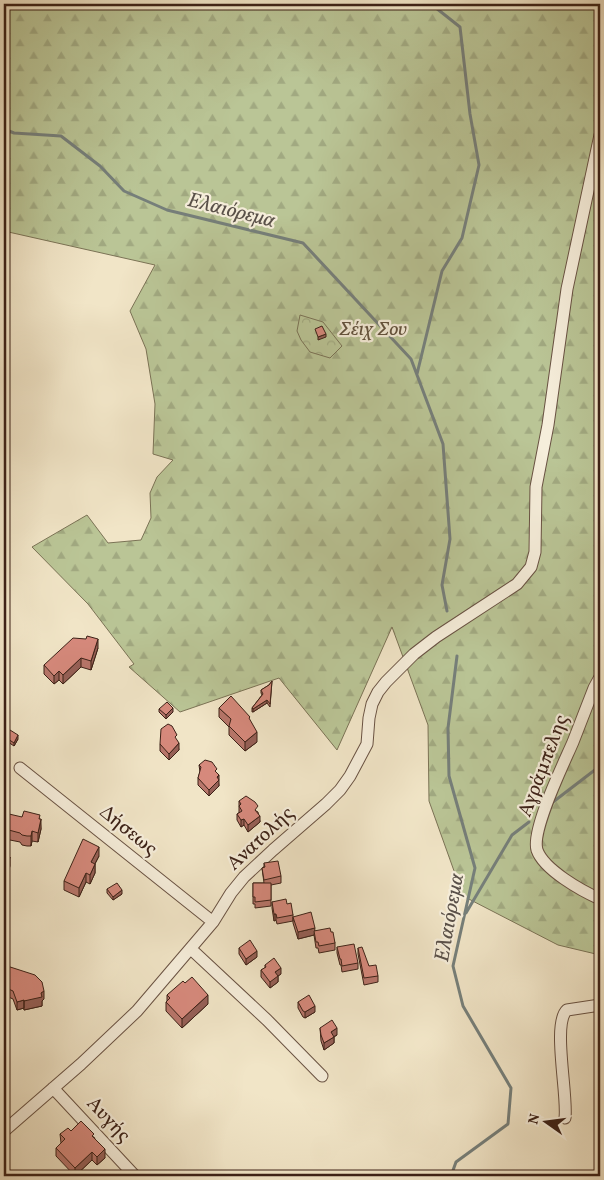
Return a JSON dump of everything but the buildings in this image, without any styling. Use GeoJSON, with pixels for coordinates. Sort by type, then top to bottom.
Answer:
{"type":"FeatureCollection","features":[{"type":"Feature","properties":{"kind":"street","name":"Ανατολής"},"geometry":{"type":"LineString","coordinates":[[4,1131],[54,1088],[137,1011],[213,922],[231,893],[250,871],[326,804],[350,776],[366,744],[370,710],[375,697],[404,663],[425,645],[512,588],[526,574],[533,562],[535,552],[536,487],[548,425],[567,289],[600,135]]}},
{"type":"Feature","properties":{"kind":"street","name":"Αγράμπελης"},"geometry":{"type":"LineString","coordinates":[[600,677],[547,802],[537,846],[541,857],[549,866],[575,885],[600,899]]}},
{"type":"Feature","properties":{"kind":"street","name":"Δήσεως"},"geometry":{"type":"LineString","coordinates":[[20,768],[213,922]]}},
{"type":"Feature","properties":{"kind":"street"},"geometry":{"type":"LineString","coordinates":[[191,949],[267,1020],[322,1076]]}},
{"type":"Feature","properties":{"kind":"street"},"geometry":{"type":"LineString","coordinates":[[565,1118],[566,1096],[560,1033],[562,1017],[567,1010],[600,1005]]}},
{"type":"Feature","properties":{"kind":"street","name":"Αυγής"},"geometry":{"type":"LineString","coordinates":[[54,1088],[135,1176]]}},
{"type":"Feature","properties":{"kind":"green space","name":"Σέιχ Σου"},"geometry":{"type":"Polygon","coordinates":[[[4,4],[600,4],[600,955],[558,945],[463,896],[429,801],[428,725],[392,627],[337,750],[279,678],[180,712],[129,667],[134,664],[88,604],[32,547],[87,515],[108,543],[141,540],[151,518],[150,493],[157,477],[173,460],[153,454],[155,404],[146,349],[130,311],[155,265],[4,231],[4,4]]]}},
{"type":"Feature","properties":{"kind":"green space"},"geometry":{"type":"Polygon","coordinates":[[[300,315],[323,322],[342,346],[330,358],[310,352],[301,340],[297,331],[300,315]]]}},
{"type":"Feature","properties":{"kind":"waterway"},"geometry":{"type":"LineString","coordinates":[[417,374],[442,271],[462,238],[479,165],[470,114],[460,27],[431,4]]}},
{"type":"Feature","properties":{"kind":"waterway","name":"Ελαιόρεμα"},"geometry":{"type":"LineString","coordinates":[[4,129],[14,133],[61,136],[100,166],[124,191],[167,210],[303,243],[411,359],[443,444],[450,539],[442,585],[447,611]]}},
{"type":"Feature","properties":{"kind":"waterway","name":"Ελαιόρεμα"},"geometry":{"type":"LineString","coordinates":[[451,1176],[456,1162],[508,1124],[511,1088],[463,1006],[453,966],[475,868],[449,776],[448,728],[457,656]]}},
{"type":"Feature","properties":{"kind":"waterway"},"geometry":{"type":"LineString","coordinates":[[553,802],[600,766]]}},
{"type":"Feature","properties":{"kind":"waterway"},"geometry":{"type":"LineString","coordinates":[[466,913],[512,835],[529,822]]}}]}
